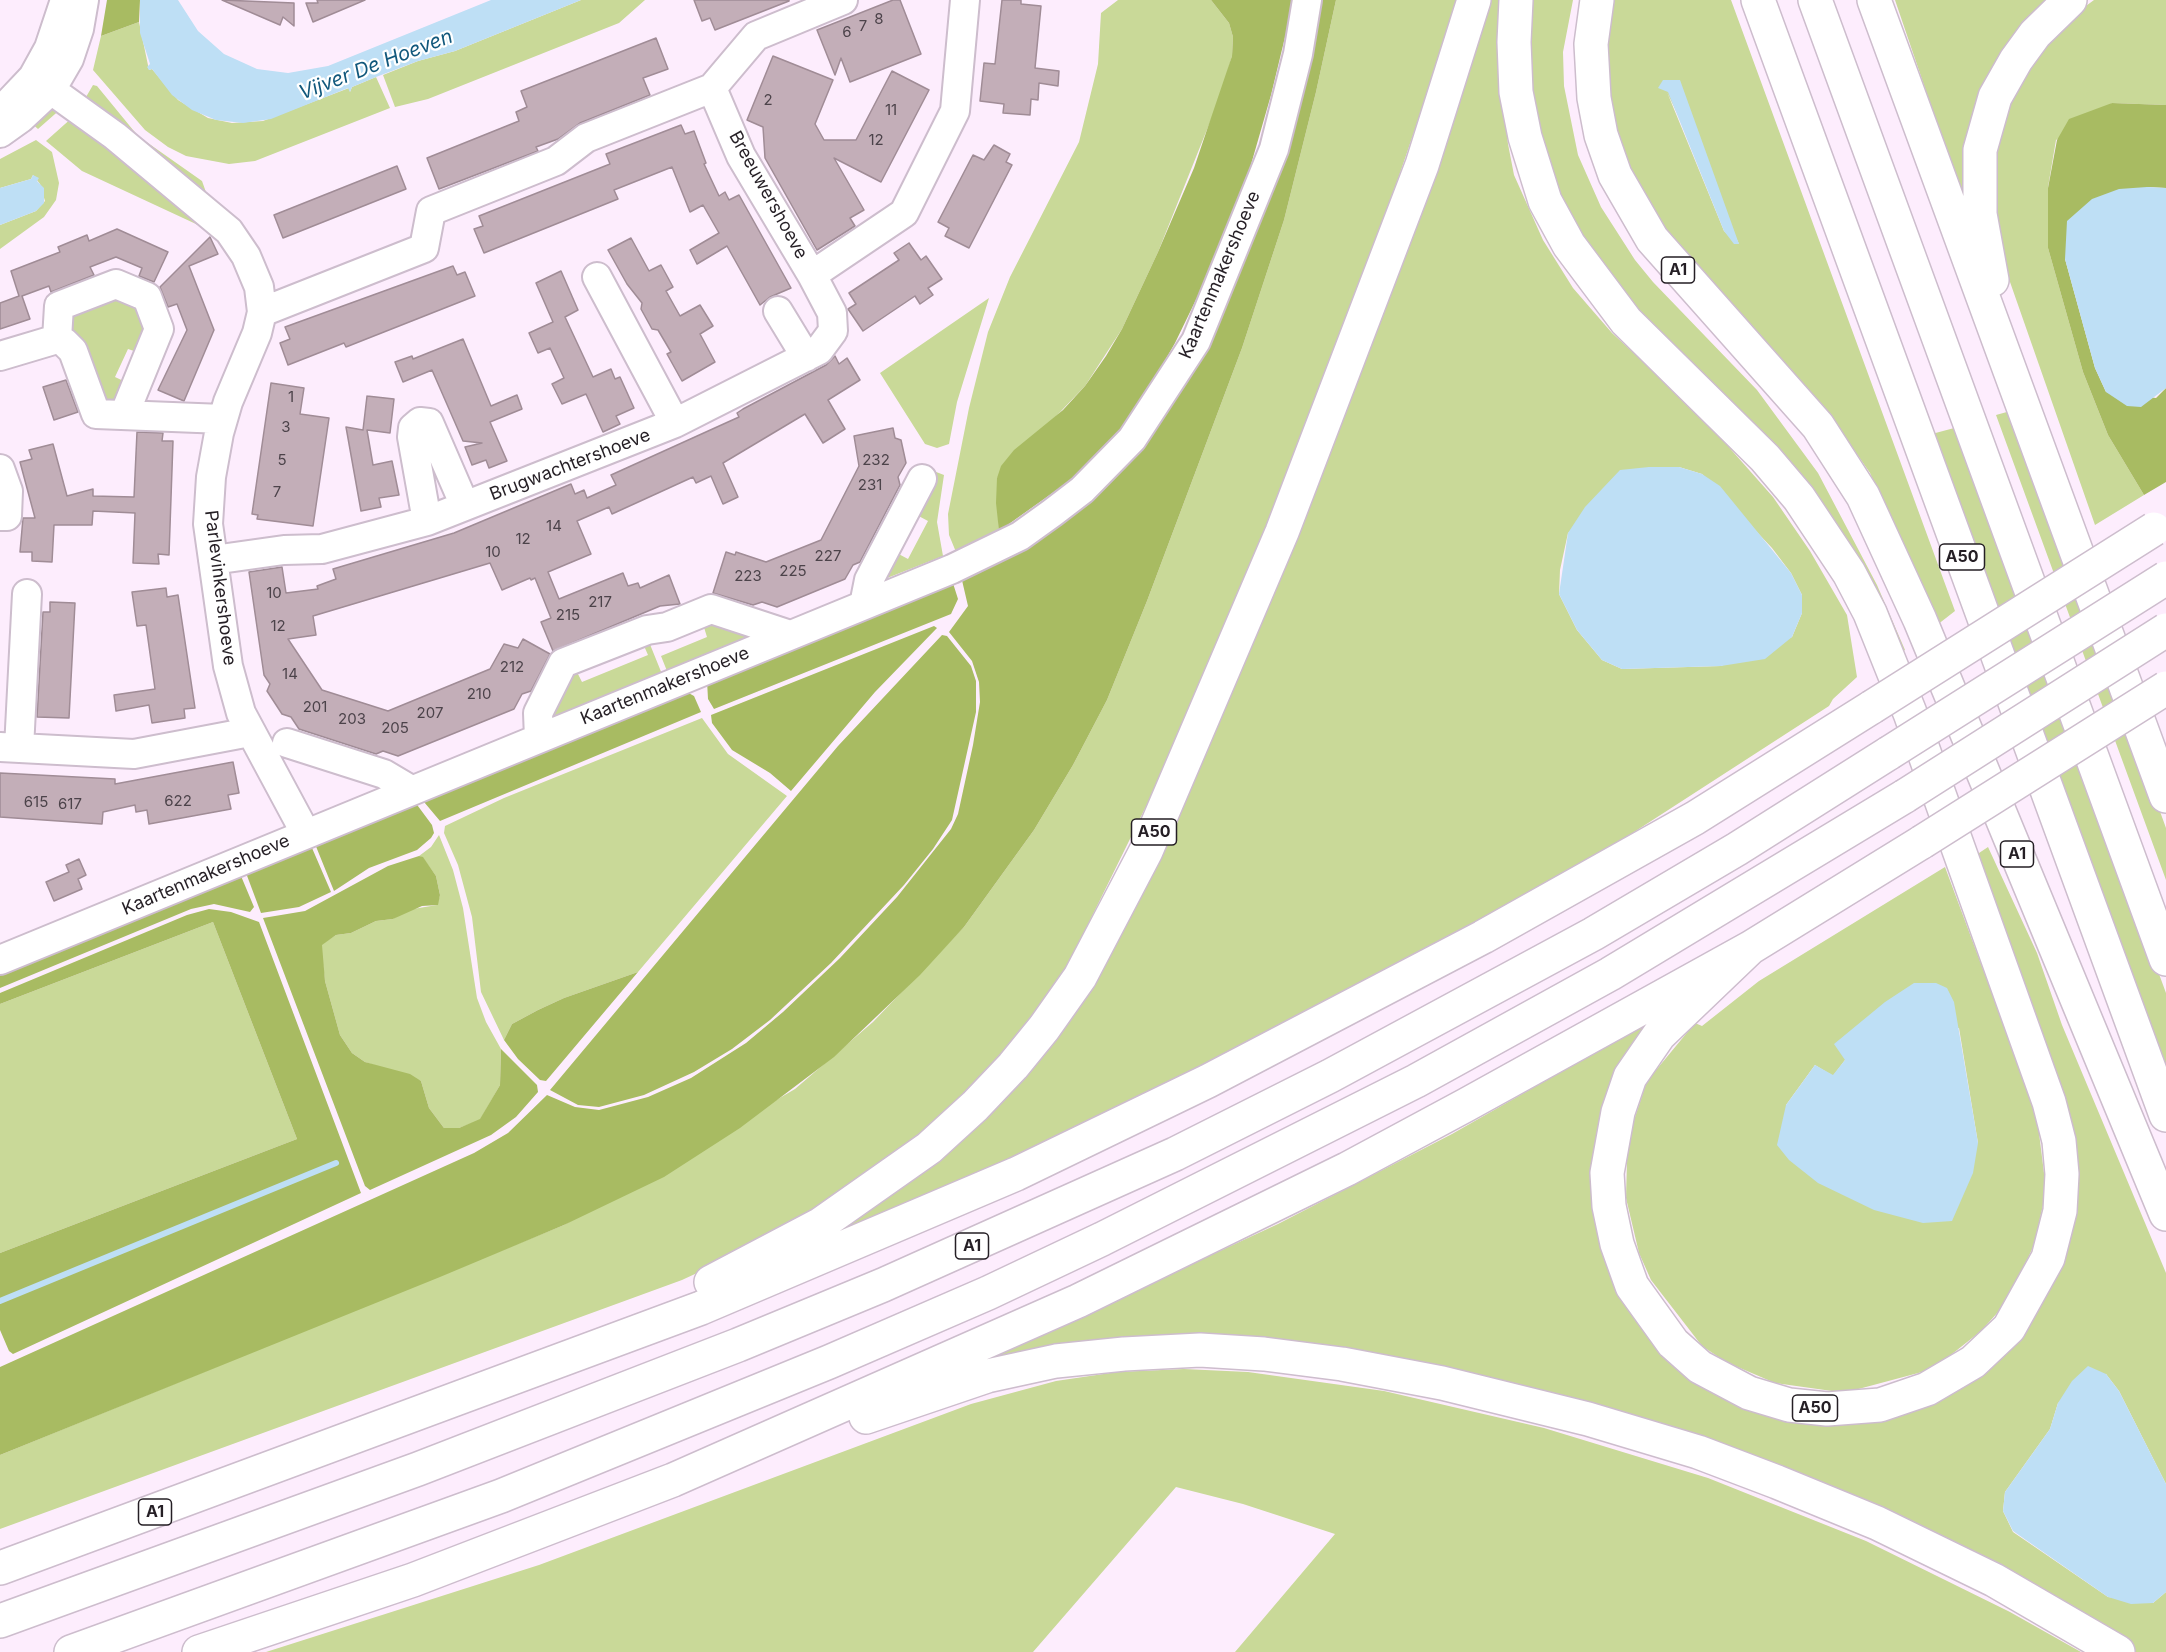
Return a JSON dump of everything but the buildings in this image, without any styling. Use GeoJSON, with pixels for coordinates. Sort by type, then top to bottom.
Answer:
{"type":"FeatureCollection","features":[{"type":"Feature","properties":{"kind":"highway","name":"A50"},"geometry":{"type":"LineString","coordinates":[[491,1386],[580,1342],[671,1302],[821,1224],[929,1148],[1012,1066],[1056,1011],[1092,956],[1141,862],[1241,634],[1378,286],[1422,165],[1474,0]]}},
{"type":"Feature","properties":{"kind":"highway","name":"A50"},"geometry":{"type":"LineString","coordinates":[[1516,0],[1514,42],[1516,93],[1525,137],[1545,201],[1569,245],[1626,321],[1714,405],[1765,458],[1799,498],[1849,573],[1870,614],[1910,713],[2049,1102],[2059,1141],[2062,1174],[2060,1211],[2048,1258],[2009,1328],[1973,1362],[1927,1389],[1880,1405],[1827,1409],[1789,1405],[1749,1393],[1700,1367],[1673,1343],[1632,1286],[1615,1234],[1609,1206],[1607,1173],[1614,1132],[1627,1086],[1659,1035],[1750,948]]}},
{"type":"Feature","properties":{"kind":"highway","name":"A1"},"geometry":{"type":"LineString","coordinates":[[1597,0],[1591,44],[1593,88],[1601,135],[1615,175],[1652,239],[1818,426],[1863,496],[1920,620],[2166,1214]]}},
{"type":"Feature","properties":{"kind":"highway","name":"A50"},"geometry":{"type":"LineString","coordinates":[[1758,0],[2166,1115]]}},
{"type":"Feature","properties":{"kind":"highway"},"geometry":{"type":"LineString","coordinates":[[1815,0],[2166,959]]}},
{"type":"Feature","properties":{"kind":"highway"},"geometry":{"type":"LineString","coordinates":[[1874,0],[2166,796]]}},
{"type":"Feature","properties":{"kind":"highway"},"geometry":{"type":"LineString","coordinates":[[1993,327],[1992,277],[1980,214],[1980,150],[1995,97],[2016,60],[2035,34],[2070,0]]}},
{"type":"Feature","properties":{"kind":"highway","name":"A1"},"geometry":{"type":"LineString","coordinates":[[0,1568],[560,1362],[766,1280],[1016,1174],[1344,1011],[1535,909],[1705,812],[2160,525]]}},
{"type":"Feature","properties":{"kind":"highway","name":"A1"},"geometry":{"type":"LineString","coordinates":[[0,1621],[204,1549],[727,1350],[883,1285],[1175,1154],[1340,1071],[1593,934],[1737,849],[2166,579]]}},
{"type":"Feature","properties":{"kind":"highway"},"geometry":{"type":"LineString","coordinates":[[72,1652],[501,1496],[829,1362],[988,1293],[1122,1230],[1416,1081],[1610,974],[1905,796],[2166,630]]}},
{"type":"Feature","properties":{"kind":"highway"},"geometry":{"type":"LineString","coordinates":[[199,1652],[413,1580],[674,1480],[1078,1301],[1220,1232],[1466,1105],[1750,948],[2166,688]]}},
{"type":"Feature","properties":{"kind":"highway"},"geometry":{"type":"LineString","coordinates":[[674,1480],[787,1446],[929,1393],[987,1376],[1044,1363],[1124,1354],[1200,1350],[1264,1354],[1342,1364],[1442,1383],[1588,1419],[1698,1452],[1877,1523],[1994,1580],[2118,1652]]}},
{"type":"Feature","properties":{"kind":"street"},"geometry":{"type":"LineString","coordinates":[[0,134],[21,118],[42,83],[49,48],[65,0]]}},
{"type":"Feature","properties":{"kind":"street"},"geometry":{"type":"LineString","coordinates":[[0,112],[42,83],[69,59],[79,29],[84,0]]}},
{"type":"Feature","properties":{"kind":"street"},"geometry":{"type":"LineString","coordinates":[[262,312],[424,248],[431,211],[556,161],[586,138],[712,88],[756,36],[843,0]]}},
{"type":"Feature","properties":{"kind":"street","name":"Breeuwershoeve"},"geometry":{"type":"LineString","coordinates":[[712,88],[741,156],[812,275],[904,213],[955,111],[966,0]]}},
{"type":"Feature","properties":{"kind":"street","name":"Kaartenmakershoeve"},"geometry":{"type":"LineString","coordinates":[[0,960],[864,605],[988,553],[1020,536],[1082,490],[1132,439],[1196,340],[1274,149],[1298,54],[1307,0]]}},
{"type":"Feature","properties":{"kind":"street","name":"Parlevinkershoeve"},"geometry":{"type":"LineString","coordinates":[[42,83],[115,136],[229,231],[246,256],[259,287],[262,312],[257,333],[223,419],[208,507],[228,666],[250,732],[306,834]]}},
{"type":"Feature","properties":{"kind":"street","name":"Brugwachtershoeve"},"geometry":{"type":"LineString","coordinates":[[213,560],[285,550],[322,549],[427,521],[675,423],[819,350],[833,331],[829,303],[812,275]]}},
{"type":"Feature","properties":{"kind":"street","name":"Brugwachtershoeve"},"geometry":{"type":"LineString","coordinates":[[597,277],[675,423]]}},
{"type":"Feature","properties":{"kind":"street"},"geometry":{"type":"LineString","coordinates":[[57,339],[58,306],[116,284],[147,297],[159,329],[124,415]]}},
{"type":"Feature","properties":{"kind":"street"},"geometry":{"type":"LineString","coordinates":[[778,311],[806,357]]}},
{"type":"Feature","properties":{"kind":"street"},"geometry":{"type":"LineString","coordinates":[[0,356],[57,339],[73,351],[96,414],[223,419]]}},
{"type":"Feature","properties":{"kind":"street"},"geometry":{"type":"LineString","coordinates":[[427,521],[412,437],[413,428],[420,422],[429,423],[465,506]]}},
{"type":"Feature","properties":{"kind":"street"},"geometry":{"type":"LineString","coordinates":[[0,469],[8,491],[7,516],[0,516]]}},
{"type":"Feature","properties":{"kind":"street"},"geometry":{"type":"LineString","coordinates":[[864,605],[869,580],[922,479]]}},
{"type":"Feature","properties":{"kind":"street"},"geometry":{"type":"LineString","coordinates":[[27,594],[9,747],[134,754],[250,732]]}},
{"type":"Feature","properties":{"kind":"street","name":"Kaartenmakershoeve"},"geometry":{"type":"LineString","coordinates":[[539,738],[538,713],[563,663],[647,630],[667,627],[711,609],[790,635]]}},
{"type":"Feature","properties":{"kind":"street"},"geometry":{"type":"LineString","coordinates":[[287,743],[384,774],[411,790]]}},
{"type":"Feature","properties":{"kind":"green space"},"geometry":{"type":"Polygon","coordinates":[[[107,0],[140,0],[139,22],[101,36],[107,0]]]}},
{"type":"Feature","properties":{"kind":"green space"},"geometry":{"type":"Polygon","coordinates":[[[581,0],[645,0],[619,23],[428,99],[395,107],[383,75],[418,61],[455,51],[581,0]]]}},
{"type":"Feature","properties":{"kind":"green space"},"geometry":{"type":"Polygon","coordinates":[[[1118,0],[1211,0],[1229,23],[1233,37],[1232,56],[1220,97],[1158,252],[1122,329],[1085,386],[997,478],[999,531],[956,552],[949,535],[948,514],[969,408],[988,332],[1010,277],[1079,142],[1098,64],[1101,13],[1118,0]]]}},
{"type":"Feature","properties":{"kind":"green space"},"geometry":{"type":"Polygon","coordinates":[[[1211,0],[1294,0],[1271,95],[1250,168],[1228,227],[1175,343],[1132,418],[1075,477],[999,531],[996,503],[997,478],[1001,466],[1014,450],[1063,410],[1085,386],[1106,356],[1122,329],[1194,168],[1232,56],[1233,37],[1229,23],[1211,0]]]}},
{"type":"Feature","properties":{"kind":"green space"},"geometry":{"type":"Polygon","coordinates":[[[1317,0],[1336,0],[1284,220],[1242,348],[1147,601],[1107,700],[1073,765],[1034,830],[964,927],[920,975],[834,1057],[740,1128],[664,1177],[564,1225],[440,1277],[0,1455],[0,1367],[474,1153],[508,1133],[547,1095],[575,1107],[599,1110],[648,1097],[691,1078],[746,1043],[783,1012],[840,958],[897,897],[951,829],[958,814],[973,745],[980,702],[979,682],[972,661],[949,632],[968,606],[961,576],[1165,414],[1317,0]]]}},
{"type":"Feature","properties":{"kind":"green space"},"geometry":{"type":"Polygon","coordinates":[[[1336,0],[1459,0],[1399,176],[1272,520],[1186,725],[1070,961],[1024,1031],[952,1110],[872,1175],[753,1247],[682,1280],[0,1529],[0,1455],[564,1225],[795,1089],[873,1022],[964,927],[1034,830],[1073,765],[1107,700],[1147,601],[1242,348],[1284,220],[1336,0]]]}},
{"type":"Feature","properties":{"kind":"green space"},"geometry":{"type":"Polygon","coordinates":[[[1482,0],[1501,0],[1498,60],[1508,144],[1514,175],[1543,240],[1573,288],[1612,333],[1696,410],[1773,497],[1810,551],[1847,615],[1857,677],[1833,699],[1829,706],[1580,867],[1473,927],[1121,1109],[837,1238],[831,1228],[1082,982],[1482,0]],[[1649,467],[1568,533],[1560,570],[1559,594],[1577,630],[1602,660],[1622,669],[1721,666],[1792,637],[1802,613],[1802,595],[1791,573],[1772,548],[1702,474],[1679,467],[1649,467]]]}},
{"type":"Feature","properties":{"kind":"green space"},"geometry":{"type":"Polygon","coordinates":[[[1525,0],[1573,0],[1563,52],[1564,86],[1578,155],[1601,207],[1635,260],[1653,282],[1757,390],[1818,473],[1877,585],[1905,650],[1898,654],[1860,572],[1597,275],[1536,148],[1525,0]]]}},
{"type":"Feature","properties":{"kind":"green space"},"geometry":{"type":"Polygon","coordinates":[[[1612,0],[1731,0],[1955,611],[1937,625],[1870,473],[1834,421],[1649,211],[1619,147],[1605,70],[1612,0]],[[1667,92],[1724,231],[1739,244],[1667,92]]]}},
{"type":"Feature","properties":{"kind":"green space"},"geometry":{"type":"Polygon","coordinates":[[[1895,0],[2055,0],[1968,189],[1960,191],[1895,0]]]}},
{"type":"Feature","properties":{"kind":"green space"},"geometry":{"type":"Polygon","coordinates":[[[2094,0],[2166,0],[2166,105],[2112,103],[2056,140],[2048,187],[2048,248],[2083,372],[2108,435],[2144,495],[2095,525],[2010,282],[1999,232],[1995,191],[1997,149],[2009,105],[2039,48],[2067,20],[2094,0]]]}},
{"type":"Feature","properties":{"kind":"green space"},"geometry":{"type":"Polygon","coordinates":[[[139,22],[149,70],[152,69],[178,100],[208,118],[232,123],[263,121],[349,88],[350,92],[352,87],[376,77],[390,108],[255,161],[229,164],[186,156],[168,147],[145,130],[93,70],[101,36],[139,22]]]}},
{"type":"Feature","properties":{"kind":"green space"},"geometry":{"type":"Polygon","coordinates":[[[93,85],[97,86],[138,136],[202,181],[207,195],[125,133],[86,97],[93,85]]]}},
{"type":"Feature","properties":{"kind":"green space"},"geometry":{"type":"Polygon","coordinates":[[[2112,103],[2166,105],[2166,188],[2147,187],[2065,259],[2095,368],[2106,392],[2156,398],[2166,388],[2166,482],[2144,495],[2108,435],[2083,372],[2048,248],[2048,188],[2057,140],[2069,119],[2112,103]]]}},
{"type":"Feature","properties":{"kind":"green space"},"geometry":{"type":"Polygon","coordinates":[[[63,107],[38,129],[29,121],[40,109],[63,107]]]}},
{"type":"Feature","properties":{"kind":"green space"},"geometry":{"type":"Polygon","coordinates":[[[74,116],[211,231],[82,171],[46,141],[74,116]]]}},
{"type":"Feature","properties":{"kind":"green space"},"geometry":{"type":"Polygon","coordinates":[[[36,140],[52,152],[59,183],[56,200],[44,217],[0,249],[0,225],[36,211],[45,201],[40,184],[33,175],[31,179],[0,188],[0,159],[36,140]]]}},
{"type":"Feature","properties":{"kind":"green space"},"geometry":{"type":"Polygon","coordinates":[[[121,292],[151,322],[143,354],[128,349],[115,377],[130,384],[130,388],[108,407],[69,337],[71,308],[121,292]]]}},
{"type":"Feature","properties":{"kind":"green space"},"geometry":{"type":"Polygon","coordinates":[[[989,298],[957,402],[949,444],[937,448],[925,444],[880,373],[989,298]]]}},
{"type":"Feature","properties":{"kind":"green space"},"geometry":{"type":"Polygon","coordinates":[[[2014,410],[2166,828],[2166,880],[1996,415],[2014,410]]]}},
{"type":"Feature","properties":{"kind":"green space"},"geometry":{"type":"Polygon","coordinates":[[[1958,427],[2166,993],[2166,1080],[1928,435],[1958,427]]]}},
{"type":"Feature","properties":{"kind":"green space"},"geometry":{"type":"Polygon","coordinates":[[[931,470],[944,475],[937,522],[943,556],[877,582],[893,551],[908,559],[928,521],[913,513],[931,470]]]}},
{"type":"Feature","properties":{"kind":"green space"},"geometry":{"type":"Polygon","coordinates":[[[951,577],[958,599],[951,614],[714,709],[708,699],[707,681],[951,577]]]}},
{"type":"Feature","properties":{"kind":"green space"},"geometry":{"type":"Polygon","coordinates":[[[702,621],[758,633],[669,676],[661,656],[707,637],[702,621]]]}},
{"type":"Feature","properties":{"kind":"green space"},"geometry":{"type":"Polygon","coordinates":[[[934,626],[937,628],[875,692],[791,791],[770,773],[732,750],[712,723],[711,715],[934,626]]]}},
{"type":"Feature","properties":{"kind":"green space"},"geometry":{"type":"Polygon","coordinates":[[[942,635],[947,636],[971,666],[976,681],[976,712],[952,820],[933,849],[904,885],[831,963],[770,1020],[732,1049],[694,1072],[644,1095],[599,1107],[578,1105],[550,1090],[838,746],[942,635]]]}},
{"type":"Feature","properties":{"kind":"green space"},"geometry":{"type":"Polygon","coordinates":[[[647,637],[664,679],[552,724],[547,712],[575,668],[582,682],[648,655],[641,639],[647,637]]]}},
{"type":"Feature","properties":{"kind":"green space"},"geometry":{"type":"Polygon","coordinates":[[[685,691],[694,696],[701,712],[440,821],[419,796],[685,691]]]}},
{"type":"Feature","properties":{"kind":"green space"},"geometry":{"type":"Polygon","coordinates":[[[702,718],[728,754],[787,796],[638,972],[564,998],[538,1010],[512,1024],[504,1040],[481,992],[472,917],[458,865],[444,833],[445,826],[504,798],[702,718]]]}},
{"type":"Feature","properties":{"kind":"green space"},"geometry":{"type":"Polygon","coordinates":[[[412,798],[432,825],[434,833],[431,838],[417,850],[369,868],[334,891],[313,839],[412,798]]]}},
{"type":"Feature","properties":{"kind":"green space"},"geometry":{"type":"Polygon","coordinates":[[[439,835],[453,870],[463,908],[477,998],[486,1022],[501,1049],[500,1085],[480,1120],[459,1128],[444,1128],[429,1108],[421,1081],[365,1062],[352,1053],[340,1035],[325,981],[322,956],[322,944],[336,935],[351,933],[376,921],[393,919],[407,910],[437,905],[440,895],[436,876],[419,856],[431,847],[439,835]]]}},
{"type":"Feature","properties":{"kind":"green space"},"geometry":{"type":"Polygon","coordinates":[[[309,841],[331,892],[299,907],[261,913],[246,873],[309,841]]]}},
{"type":"Feature","properties":{"kind":"green space"},"geometry":{"type":"Polygon","coordinates":[[[1988,847],[2037,953],[2062,1025],[2166,1273],[2166,1484],[2119,1391],[2106,1374],[2058,1403],[2050,1429],[2005,1492],[2003,1511],[2013,1532],[2108,1597],[2153,1603],[2166,1592],[2166,1652],[2126,1652],[1755,1468],[1239,1348],[894,1402],[1278,1224],[1452,1134],[1666,1012],[1657,1021],[1601,1227],[1737,1396],[1947,1388],[2067,1219],[1973,857],[1988,847]]]}},
{"type":"Feature","properties":{"kind":"green space"},"geometry":{"type":"Polygon","coordinates":[[[419,856],[423,857],[436,876],[440,895],[438,905],[422,906],[393,919],[376,921],[351,933],[336,935],[322,945],[325,981],[340,1035],[352,1053],[365,1062],[410,1074],[421,1081],[429,1108],[444,1128],[459,1128],[480,1119],[500,1085],[501,1049],[537,1085],[538,1092],[516,1117],[491,1135],[370,1190],[365,1186],[263,918],[305,911],[388,866],[419,856]]]}},
{"type":"Feature","properties":{"kind":"green space"},"geometry":{"type":"Polygon","coordinates":[[[1945,867],[2032,1101],[2038,1125],[2045,1181],[2043,1205],[2034,1245],[2008,1301],[1981,1331],[1942,1362],[1922,1372],[1851,1391],[1832,1391],[1775,1383],[1726,1362],[1702,1346],[1651,1280],[1639,1253],[1626,1198],[1627,1160],[1633,1123],[1647,1081],[1695,1023],[1702,1026],[1759,981],[1945,867]],[[1959,1028],[1845,1060],[1833,1076],[1815,1065],[1786,1105],[1978,1143],[1959,1028]]]}},
{"type":"Feature","properties":{"kind":"green space"},"geometry":{"type":"Polygon","coordinates":[[[241,876],[254,907],[250,912],[214,904],[191,909],[0,988],[0,968],[241,876]]]}},
{"type":"Feature","properties":{"kind":"green space"},"geometry":{"type":"Polygon","coordinates":[[[209,909],[231,912],[259,922],[361,1193],[13,1354],[9,1351],[0,1330],[0,1253],[297,1139],[213,922],[0,1004],[0,993],[187,915],[209,909]]]}},
{"type":"Feature","properties":{"kind":"green space"},"geometry":{"type":"Polygon","coordinates":[[[213,922],[297,1139],[0,1253],[0,1004],[213,922]]]}},
{"type":"Feature","properties":{"kind":"green space"},"geometry":{"type":"Polygon","coordinates":[[[638,972],[546,1081],[540,1080],[518,1059],[504,1040],[512,1024],[538,1010],[564,998],[638,972]]]}},
{"type":"Feature","properties":{"kind":"green space"},"geometry":{"type":"Polygon","coordinates":[[[1184,1369],[1248,1372],[1384,1391],[1544,1428],[1708,1478],[1866,1541],[2010,1612],[2081,1652],[1235,1652],[1335,1534],[1243,1504],[1176,1487],[1033,1652],[266,1652],[539,1565],[971,1404],[1056,1381],[1117,1372],[1184,1369]]]}},
{"type":"Feature","properties":{"kind":"water","name":"Vijver De Hoeven"},"geometry":{"type":"Polygon","coordinates":[[[140,0],[178,0],[198,31],[224,54],[257,69],[288,73],[328,66],[491,0],[581,0],[455,51],[418,61],[376,77],[352,87],[350,92],[348,88],[271,119],[243,123],[216,120],[192,110],[172,95],[152,69],[149,70],[147,67],[150,64],[140,33],[140,0]]]}},
{"type":"Feature","properties":{"kind":"water"},"geometry":{"type":"Polygon","coordinates":[[[1663,80],[1680,80],[1739,244],[1734,244],[1724,231],[1668,92],[1658,88],[1663,80]]]}},
{"type":"Feature","properties":{"kind":"water"},"geometry":{"type":"Polygon","coordinates":[[[33,175],[39,178],[37,181],[44,188],[44,203],[36,211],[0,225],[0,188],[31,179],[33,175]]]}},
{"type":"Feature","properties":{"kind":"water"},"geometry":{"type":"Polygon","coordinates":[[[2166,188],[2166,388],[2141,407],[2127,406],[2106,392],[2095,368],[2065,259],[2067,221],[2092,199],[2119,189],[2166,188]]]}},
{"type":"Feature","properties":{"kind":"water"},"geometry":{"type":"Polygon","coordinates":[[[1679,467],[1702,474],[1720,486],[1791,573],[1802,595],[1802,613],[1792,637],[1765,659],[1721,666],[1622,669],[1602,660],[1577,630],[1559,594],[1568,533],[1585,507],[1620,470],[1679,467]]]}},
{"type":"Feature","properties":{"kind":"water"},"geometry":{"type":"Polygon","coordinates":[[[1914,983],[1936,983],[1947,988],[1954,1002],[1978,1143],[1973,1173],[1952,1221],[1923,1223],[1874,1210],[1818,1183],[1789,1160],[1777,1145],[1786,1105],[1815,1065],[1833,1075],[1845,1060],[1834,1044],[1885,1002],[1914,983]]]}},
{"type":"Feature","properties":{"kind":"water"},"geometry":{"type":"Polygon","coordinates":[[[2088,1366],[2106,1374],[2119,1391],[2166,1484],[2166,1592],[2153,1603],[2131,1604],[2108,1597],[2013,1531],[2003,1511],[2005,1492],[2050,1429],[2058,1403],[2072,1381],[2088,1366]]]}},
{"type":"Feature","properties":{"kind":"waterway"},"geometry":{"type":"LineString","coordinates":[[0,1301],[336,1163]]}}]}
